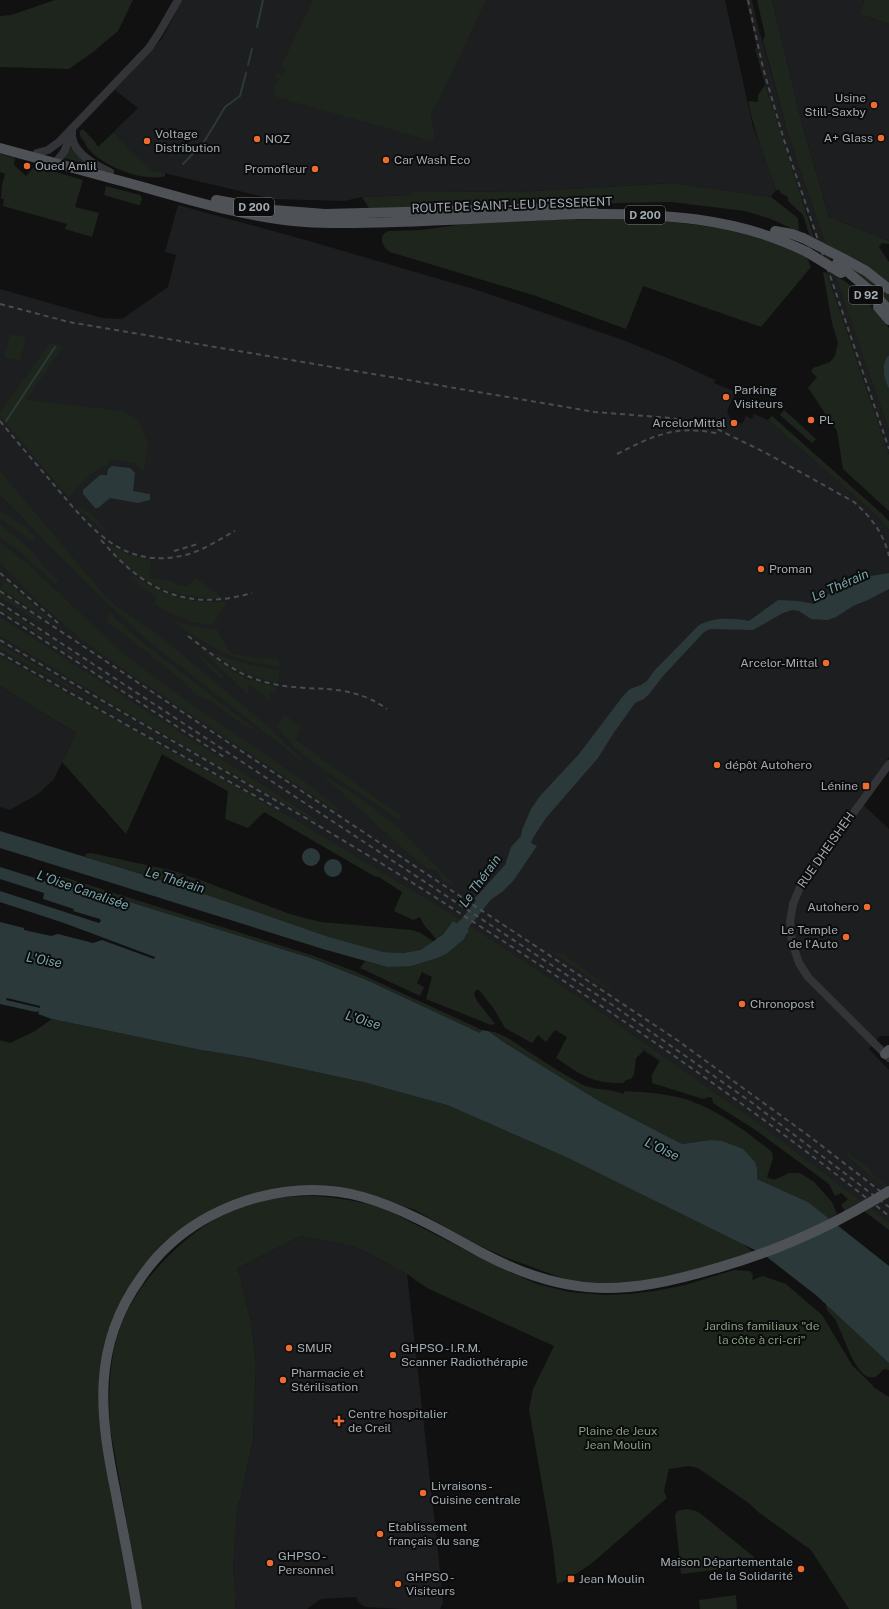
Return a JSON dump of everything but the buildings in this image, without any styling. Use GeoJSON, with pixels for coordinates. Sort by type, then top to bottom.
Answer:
{"type":"FeatureCollection","features":[{"type":"Feature","properties":{"kind":"main road"},"geometry":{"type":"LineString","coordinates":[[0,143],[37,153]]}},
{"type":"Feature","properties":{"kind":"main road"},"geometry":{"type":"LineString","coordinates":[[0,148],[56,160]]}},
{"type":"Feature","properties":{"kind":"main road","name":"D 200"},"geometry":{"type":"LineString","coordinates":[[37,153],[56,160],[159,189]]}},
{"type":"Feature","properties":{"kind":"main road","name":"D 200"},"geometry":{"type":"LineString","coordinates":[[56,160],[110,172],[159,189]]}},
{"type":"Feature","properties":{"kind":"main road","name":"ROUTE DE SAINT-LEU D'ESSERENT"},"geometry":{"type":"LineString","coordinates":[[159,189],[228,203],[301,213],[354,214],[630,207],[667,209],[707,214],[742,221],[775,231],[805,244],[867,296],[889,320]]}},
{"type":"Feature","properties":{"kind":"main road","name":"ROUTE DE SAINT-LEU D'ESSERENT"},"geometry":{"type":"LineString","coordinates":[[159,189],[252,215],[308,222],[359,223],[591,214],[636,214],[679,217],[723,223],[805,244]]}},
{"type":"Feature","properties":{"kind":"main road","name":"D 200"},"geometry":{"type":"LineString","coordinates":[[805,244],[840,261],[873,292],[889,310]]}},
{"type":"Feature","properties":{"kind":"main road"},"geometry":{"type":"LineString","coordinates":[[840,261],[866,271],[889,289]]}},
{"type":"Feature","properties":{"kind":"main road"},"geometry":{"type":"LineString","coordinates":[[137,1609],[106,1439],[103,1405],[105,1366],[110,1340],[118,1319],[138,1282],[155,1259],[170,1244],[204,1219],[232,1206],[267,1195],[301,1191],[330,1191],[359,1196],[393,1208],[424,1222],[506,1265],[535,1276],[562,1284],[591,1288],[633,1287],[666,1282],[751,1257],[800,1238],[889,1191]]}},
{"type":"Feature","properties":{"kind":"street"},"geometry":{"type":"LineString","coordinates":[[37,153],[48,150],[59,142],[149,48],[178,0]]}},
{"type":"Feature","properties":{"kind":"street"},"geometry":{"type":"LineString","coordinates":[[56,160],[66,148],[72,132],[81,119]]}},
{"type":"Feature","properties":{"kind":"street"},"geometry":{"type":"LineString","coordinates":[[72,132],[72,141],[76,147],[93,164],[110,172]]}},
{"type":"Feature","properties":{"kind":"street"},"geometry":{"type":"LineString","coordinates":[[56,160],[55,150],[59,142]]}},
{"type":"Feature","properties":{"kind":"street","name":"RUE DHEISHEH"},"geometry":{"type":"LineString","coordinates":[[888,1054],[808,977],[799,963],[793,947],[790,930],[790,918],[794,900],[801,885],[889,764]]}},
{"type":"Feature","properties":{"kind":"shaded area"},"geometry":{"type":"Polygon","coordinates":[[[182,0],[725,0],[753,127],[776,190],[771,197],[673,183],[517,192],[413,191],[411,195],[362,197],[344,201],[273,199],[147,169],[99,146],[138,108],[115,90],[163,37],[182,0]]]}},
{"type":"Feature","properties":{"kind":"shaded area"},"geometry":{"type":"Polygon","coordinates":[[[746,0],[752,0],[760,35],[788,134],[889,430],[889,455],[774,116],[755,49],[757,48],[746,0]]]}},
{"type":"Feature","properties":{"kind":"shaded area"},"geometry":{"type":"Polygon","coordinates":[[[772,0],[864,0],[860,14],[889,24],[889,241],[829,217],[802,124],[772,0]]]}},
{"type":"Feature","properties":{"kind":"shaded area"},"geometry":{"type":"Polygon","coordinates":[[[178,205],[302,239],[477,290],[620,339],[670,359],[715,380],[714,383],[736,392],[727,411],[730,418],[742,424],[746,416],[752,419],[754,414],[768,420],[877,516],[889,530],[889,757],[858,800],[889,829],[889,1036],[880,1036],[869,1049],[889,1070],[889,1230],[851,1200],[684,1077],[639,1048],[461,920],[407,895],[379,877],[374,876],[264,812],[263,814],[236,796],[0,663],[0,289],[102,318],[122,319],[168,287],[176,255],[165,252],[178,205]]]}},
{"type":"Feature","properties":{"kind":"shaded area"},"geometry":{"type":"Polygon","coordinates":[[[0,686],[76,733],[54,779],[38,794],[10,810],[0,807],[0,686]]]}},
{"type":"Feature","properties":{"kind":"shaded area","name":"Centre hospitalier de Creil"},"geometry":{"type":"Polygon","coordinates":[[[301,1236],[356,1247],[407,1274],[438,1551],[443,1603],[440,1609],[365,1607],[358,1602],[356,1597],[321,1599],[307,1609],[235,1609],[236,1594],[233,1571],[237,1513],[253,1441],[256,1365],[252,1327],[238,1268],[301,1236]]]}},
{"type":"Feature","properties":{"kind":"green space"},"geometry":{"type":"Polygon","coordinates":[[[55,0],[133,0],[118,31],[93,52],[69,69],[0,67],[0,16],[11,15],[55,0]]]}},
{"type":"Feature","properties":{"kind":"green space"},"geometry":{"type":"Polygon","coordinates":[[[313,0],[486,0],[431,114],[434,133],[432,141],[276,97],[274,94],[273,85],[277,83],[278,77],[274,79],[277,73],[283,75],[286,69],[281,66],[313,0]]]}},
{"type":"Feature","properties":{"kind":"green space"},"geometry":{"type":"Polygon","coordinates":[[[757,0],[772,0],[802,124],[829,217],[889,241],[889,244],[882,243],[879,247],[889,262],[889,284],[825,243],[788,134],[763,41],[765,35],[757,0]]]}},
{"type":"Feature","properties":{"kind":"green space"},"geometry":{"type":"Polygon","coordinates":[[[864,0],[889,0],[889,24],[860,14],[864,0]]]}},
{"type":"Feature","properties":{"kind":"green space"},"geometry":{"type":"Polygon","coordinates":[[[765,85],[815,240],[810,237],[803,215],[788,201],[788,197],[780,193],[780,190],[776,190],[757,135],[748,101],[758,102],[758,95],[765,85]]]}},
{"type":"Feature","properties":{"kind":"green space"},"geometry":{"type":"Polygon","coordinates":[[[83,129],[97,146],[99,146],[114,133],[128,149],[151,170],[165,173],[165,176],[156,178],[134,175],[112,166],[93,154],[87,147],[80,135],[80,131],[83,129]]]}},
{"type":"Feature","properties":{"kind":"green space"},"geometry":{"type":"Polygon","coordinates":[[[69,148],[74,148],[90,165],[64,158],[69,148]]]}},
{"type":"Feature","properties":{"kind":"green space"},"geometry":{"type":"Polygon","coordinates":[[[0,154],[15,158],[14,165],[26,176],[35,166],[83,180],[75,207],[99,213],[92,237],[65,229],[67,224],[3,206],[4,199],[1,199],[2,185],[5,174],[0,172],[0,154]]]}},
{"type":"Feature","properties":{"kind":"green space"},"geometry":{"type":"Polygon","coordinates":[[[673,183],[771,197],[798,218],[799,229],[797,231],[771,219],[745,211],[671,202],[369,208],[362,197],[411,195],[413,191],[517,192],[673,183]]]}},
{"type":"Feature","properties":{"kind":"green space"},"geometry":{"type":"Polygon","coordinates":[[[106,186],[140,195],[142,199],[140,205],[104,195],[106,186]]]}},
{"type":"Feature","properties":{"kind":"green space"},"geometry":{"type":"Polygon","coordinates":[[[597,219],[692,224],[748,235],[806,255],[811,267],[761,327],[643,286],[626,329],[536,296],[390,252],[384,247],[382,241],[383,235],[389,231],[421,230],[481,222],[597,219]]]}},
{"type":"Feature","properties":{"kind":"green space"},"geometry":{"type":"Polygon","coordinates":[[[846,262],[889,293],[889,305],[844,264],[846,262]]]}},
{"type":"Feature","properties":{"kind":"green space"},"geometry":{"type":"Polygon","coordinates":[[[823,272],[827,273],[889,455],[889,511],[843,469],[837,431],[808,388],[817,377],[811,372],[813,368],[830,362],[835,356],[838,343],[832,323],[823,272]]]}},
{"type":"Feature","properties":{"kind":"green space"},"geometry":{"type":"Polygon","coordinates":[[[836,277],[857,291],[889,328],[889,355],[883,370],[889,389],[889,430],[836,277]]]}},
{"type":"Feature","properties":{"kind":"green space"},"geometry":{"type":"Polygon","coordinates":[[[10,334],[26,337],[20,361],[4,357],[10,334]]]}},
{"type":"Feature","properties":{"kind":"green space"},"geometry":{"type":"Polygon","coordinates":[[[50,343],[64,345],[26,400],[99,408],[123,412],[131,415],[138,420],[148,444],[144,471],[135,463],[110,459],[107,466],[91,474],[81,483],[69,498],[0,416],[0,412],[50,343]]]}},
{"type":"Feature","properties":{"kind":"green space"},"geometry":{"type":"Polygon","coordinates":[[[784,410],[816,439],[812,443],[780,415],[784,410]]]}},
{"type":"Feature","properties":{"kind":"green space"},"geometry":{"type":"Polygon","coordinates":[[[772,416],[881,513],[889,521],[889,530],[877,516],[768,420],[772,416]]]}},
{"type":"Feature","properties":{"kind":"green space"},"geometry":{"type":"Polygon","coordinates":[[[0,471],[102,592],[114,604],[159,635],[270,728],[309,767],[148,641],[93,590],[0,495],[0,471]]]}},
{"type":"Feature","properties":{"kind":"green space"},"geometry":{"type":"Polygon","coordinates":[[[73,504],[92,514],[111,536],[92,521],[73,504]]]}},
{"type":"Feature","properties":{"kind":"green space"},"geometry":{"type":"Polygon","coordinates":[[[0,510],[27,529],[35,538],[33,542],[4,522],[0,518],[0,510]]]}},
{"type":"Feature","properties":{"kind":"green space"},"geometry":{"type":"Polygon","coordinates":[[[0,524],[30,549],[44,567],[59,581],[55,584],[25,556],[0,537],[0,524]]]}},
{"type":"Feature","properties":{"kind":"green space"},"geometry":{"type":"Polygon","coordinates":[[[0,542],[29,565],[123,653],[176,693],[308,784],[339,809],[336,811],[121,668],[82,640],[35,599],[6,569],[0,561],[0,542]]]}},
{"type":"Feature","properties":{"kind":"green space"},"geometry":{"type":"Polygon","coordinates":[[[108,544],[133,556],[151,560],[149,578],[173,581],[175,584],[187,586],[196,578],[223,598],[207,598],[174,592],[143,579],[129,569],[117,557],[108,544]]]}},
{"type":"Feature","properties":{"kind":"green space"},"geometry":{"type":"Polygon","coordinates":[[[131,575],[176,597],[200,602],[227,602],[213,625],[197,623],[175,616],[154,604],[156,598],[132,578],[131,575]]]}},
{"type":"Feature","properties":{"kind":"green space"},"geometry":{"type":"Polygon","coordinates":[[[6,581],[61,629],[0,588],[6,581]]]}},
{"type":"Feature","properties":{"kind":"green space"},"geometry":{"type":"Polygon","coordinates":[[[0,592],[42,620],[40,623],[0,597],[0,592]]]}},
{"type":"Feature","properties":{"kind":"green space"},"geometry":{"type":"Polygon","coordinates":[[[0,606],[189,730],[0,609],[0,606]]]}},
{"type":"Feature","properties":{"kind":"green space"},"geometry":{"type":"Polygon","coordinates":[[[109,612],[136,637],[261,734],[242,724],[214,703],[195,694],[182,680],[107,621],[109,612]]]}},
{"type":"Feature","properties":{"kind":"green space"},"geometry":{"type":"Polygon","coordinates":[[[0,617],[317,820],[316,822],[114,705],[0,636],[0,617]]]}},
{"type":"Feature","properties":{"kind":"green space"},"geometry":{"type":"Polygon","coordinates":[[[173,621],[203,628],[217,629],[230,653],[255,658],[277,659],[280,667],[249,661],[223,652],[186,631],[173,621]]]}},
{"type":"Feature","properties":{"kind":"green space"},"geometry":{"type":"Polygon","coordinates":[[[0,644],[79,691],[298,816],[0,649],[0,644]]]}},
{"type":"Feature","properties":{"kind":"green space"},"geometry":{"type":"Polygon","coordinates":[[[197,645],[245,678],[276,687],[275,693],[270,692],[269,700],[249,684],[248,695],[197,645]]]}},
{"type":"Feature","properties":{"kind":"green space"},"geometry":{"type":"Polygon","coordinates":[[[191,649],[207,661],[225,678],[222,679],[191,649]]]}},
{"type":"Feature","properties":{"kind":"green space"},"geometry":{"type":"Polygon","coordinates":[[[215,653],[247,664],[280,670],[278,683],[252,676],[236,669],[215,653]]]}},
{"type":"Feature","properties":{"kind":"green space"},"geometry":{"type":"Polygon","coordinates":[[[0,656],[304,825],[461,920],[458,924],[453,921],[437,940],[424,925],[420,917],[413,920],[394,911],[402,892],[379,877],[374,876],[264,812],[248,828],[225,819],[228,791],[162,754],[126,834],[62,762],[76,733],[0,686],[0,656]]]}},
{"type":"Feature","properties":{"kind":"green space"},"geometry":{"type":"Polygon","coordinates":[[[285,715],[301,727],[296,740],[401,816],[398,820],[380,806],[335,778],[295,748],[277,727],[285,715]]]}},
{"type":"Feature","properties":{"kind":"green space"},"geometry":{"type":"Polygon","coordinates":[[[320,773],[359,797],[402,831],[456,887],[445,882],[440,877],[441,875],[433,869],[428,869],[408,853],[320,773]]]}},
{"type":"Feature","properties":{"kind":"green space"},"geometry":{"type":"Polygon","coordinates":[[[91,853],[174,871],[287,913],[321,922],[412,930],[421,933],[434,942],[457,945],[467,935],[470,926],[586,1002],[759,1124],[862,1202],[845,1211],[841,1205],[848,1199],[841,1193],[835,1196],[829,1184],[754,1129],[713,1103],[712,1098],[710,1097],[703,1099],[652,1083],[652,1075],[660,1060],[642,1047],[643,1052],[636,1058],[634,1075],[631,1079],[626,1080],[623,1083],[595,1080],[587,1077],[556,1058],[567,1037],[555,1030],[546,1042],[538,1035],[532,1043],[505,1028],[494,1009],[479,990],[476,990],[474,994],[477,1001],[495,1024],[491,1025],[426,999],[432,977],[422,972],[417,983],[424,987],[420,996],[360,968],[365,961],[387,967],[426,947],[418,951],[401,953],[383,952],[370,949],[329,937],[187,888],[86,857],[85,854],[91,853]]]}},
{"type":"Feature","properties":{"kind":"green space"},"geometry":{"type":"Polygon","coordinates":[[[51,873],[311,955],[354,971],[482,1030],[480,1033],[369,981],[311,958],[49,877],[51,873]]]}},
{"type":"Feature","properties":{"kind":"green space"},"geometry":{"type":"Polygon","coordinates":[[[546,948],[564,955],[613,991],[612,992],[546,948]]]}},
{"type":"Feature","properties":{"kind":"green space"},"geometry":{"type":"Polygon","coordinates":[[[52,1019],[201,1050],[251,1058],[363,1082],[447,1105],[566,1157],[742,1243],[753,1252],[684,1274],[619,1285],[573,1282],[507,1258],[478,1245],[415,1210],[375,1196],[296,1187],[183,1228],[163,1243],[145,1264],[125,1293],[113,1317],[104,1345],[99,1396],[101,1430],[133,1609],[0,1609],[0,1040],[10,1043],[35,1031],[52,1019]]]}},
{"type":"Feature","properties":{"kind":"green space"},"geometry":{"type":"Polygon","coordinates":[[[488,1031],[506,1037],[563,1074],[586,1086],[623,1094],[625,1091],[671,1096],[689,1101],[715,1112],[739,1127],[772,1152],[773,1158],[767,1177],[774,1180],[789,1173],[800,1173],[814,1182],[832,1202],[837,1214],[829,1219],[808,1202],[757,1179],[757,1169],[710,1140],[682,1144],[599,1101],[488,1031]]]}},
{"type":"Feature","properties":{"kind":"green space"},"geometry":{"type":"Polygon","coordinates":[[[848,1153],[867,1167],[876,1178],[888,1187],[887,1189],[846,1155],[848,1153]]]}},
{"type":"Feature","properties":{"kind":"green space"},"geometry":{"type":"Polygon","coordinates":[[[315,1196],[351,1200],[387,1210],[503,1269],[537,1284],[569,1292],[605,1295],[655,1291],[685,1285],[734,1270],[750,1271],[753,1275],[752,1280],[763,1276],[786,1284],[822,1315],[852,1365],[875,1388],[889,1397],[889,1609],[849,1609],[811,1550],[758,1512],[750,1504],[698,1468],[689,1466],[669,1469],[664,1491],[667,1498],[591,1564],[568,1579],[557,1584],[552,1542],[529,1409],[533,1389],[554,1346],[427,1288],[407,1274],[356,1247],[301,1236],[238,1268],[252,1327],[256,1365],[253,1441],[237,1513],[233,1571],[236,1594],[235,1609],[142,1609],[110,1427],[110,1373],[118,1333],[123,1320],[145,1283],[160,1265],[196,1232],[215,1219],[235,1209],[255,1202],[285,1197],[315,1196]]]}},
{"type":"Feature","properties":{"kind":"green space"},"geometry":{"type":"Polygon","coordinates":[[[871,1208],[889,1223],[889,1230],[864,1211],[871,1208]]]}},
{"type":"Feature","properties":{"kind":"green space"},"geometry":{"type":"Polygon","coordinates":[[[826,1303],[889,1359],[889,1370],[884,1369],[875,1377],[869,1377],[863,1374],[849,1352],[836,1321],[827,1309],[826,1303]]]}},
{"type":"Feature","properties":{"kind":"green space"},"geometry":{"type":"Polygon","coordinates":[[[686,1509],[696,1511],[701,1514],[754,1557],[756,1565],[681,1574],[675,1515],[677,1511],[686,1509]]]}},
{"type":"Feature","properties":{"kind":"green space"},"geometry":{"type":"Polygon","coordinates":[[[736,1595],[737,1609],[700,1609],[699,1600],[736,1595]]]}},
{"type":"Feature","properties":{"kind":"water"},"geometry":{"type":"Polygon","coordinates":[[[889,355],[889,389],[884,376],[884,363],[889,355]]]}},
{"type":"Feature","properties":{"kind":"water"},"geometry":{"type":"Polygon","coordinates":[[[112,466],[130,468],[135,473],[133,491],[150,494],[150,500],[138,503],[110,498],[98,508],[95,508],[83,494],[83,490],[100,475],[107,475],[108,469],[112,466]]]}},
{"type":"Feature","properties":{"kind":"water"},"geometry":{"type":"Polygon","coordinates":[[[889,573],[889,589],[828,620],[811,619],[799,611],[792,610],[783,613],[753,630],[710,629],[704,632],[663,676],[650,693],[644,699],[635,703],[598,758],[546,818],[531,843],[537,846],[513,881],[502,892],[483,905],[474,899],[505,865],[511,847],[521,836],[531,809],[540,796],[579,754],[623,696],[630,689],[647,681],[654,671],[698,626],[710,621],[723,619],[749,621],[778,600],[799,601],[814,604],[848,581],[889,573]]]}},
{"type":"Feature","properties":{"kind":"water"},"geometry":{"type":"Polygon","coordinates":[[[0,831],[187,888],[329,937],[383,952],[403,953],[421,950],[442,935],[453,921],[458,924],[461,920],[470,926],[469,931],[463,940],[446,954],[437,958],[411,966],[387,967],[323,949],[0,848],[0,831]]]}},
{"type":"Feature","properties":{"kind":"water"},"geometry":{"type":"Polygon","coordinates":[[[307,848],[315,848],[320,853],[318,864],[315,866],[307,866],[302,861],[302,853],[307,848]]]}},
{"type":"Feature","properties":{"kind":"water"},"geometry":{"type":"Polygon","coordinates":[[[329,859],[337,859],[342,864],[340,875],[337,877],[329,877],[324,872],[324,864],[329,859]]]}},
{"type":"Feature","properties":{"kind":"water"},"geometry":{"type":"Polygon","coordinates":[[[0,867],[48,882],[49,877],[311,958],[369,981],[480,1033],[482,1030],[488,1031],[599,1101],[682,1144],[710,1140],[722,1141],[743,1149],[755,1162],[757,1179],[808,1202],[889,1266],[889,1363],[817,1296],[763,1254],[566,1157],[447,1105],[363,1082],[251,1058],[201,1050],[52,1019],[38,1014],[39,1011],[36,1012],[0,1004],[0,922],[24,928],[24,930],[51,936],[58,934],[93,943],[102,940],[154,959],[155,957],[64,923],[0,902],[0,891],[99,923],[101,921],[100,919],[73,911],[74,909],[43,899],[44,893],[0,879],[0,867]],[[7,998],[6,1000],[40,1008],[40,1006],[7,998]]]}},
{"type":"Feature","properties":{"kind":"waterway"},"geometry":{"type":"LineString","coordinates":[[257,27],[263,0]]}},
{"type":"Feature","properties":{"kind":"waterway"},"geometry":{"type":"LineString","coordinates":[[248,65],[252,49]]}},
{"type":"Feature","properties":{"kind":"waterway"},"geometry":{"type":"LineString","coordinates":[[183,164],[204,142],[225,107],[240,96],[246,73]]}},
{"type":"Feature","properties":{"kind":"waterway"},"geometry":{"type":"LineString","coordinates":[[6,421],[55,347]]}},
{"type":"Feature","properties":{"kind":"waterway","name":"Le Thérain"},"geometry":{"type":"LineString","coordinates":[[455,933],[490,892]]}},
{"type":"Feature","properties":{"kind":"railway"},"geometry":{"type":"LineString","coordinates":[[748,0],[763,68],[784,140],[889,449]]}},
{"type":"Feature","properties":{"kind":"railway"},"geometry":{"type":"LineString","coordinates":[[0,304],[69,322],[595,412],[671,418],[713,427],[766,453],[854,502],[876,526],[884,540],[889,556]]}},
{"type":"Feature","properties":{"kind":"railway"},"geometry":{"type":"LineString","coordinates":[[0,421],[83,518],[97,532],[128,552],[146,557],[166,558],[189,554],[207,547],[235,531]]}},
{"type":"Feature","properties":{"kind":"railway"},"geometry":{"type":"LineString","coordinates":[[617,454],[653,437],[676,431],[688,430],[716,433]]}},
{"type":"Feature","properties":{"kind":"railway"},"geometry":{"type":"LineString","coordinates":[[101,540],[133,572],[150,584],[168,592],[186,598],[206,600],[228,598],[252,593]]}},
{"type":"Feature","properties":{"kind":"railway"},"geometry":{"type":"LineString","coordinates":[[174,551],[198,544]]}},
{"type":"Feature","properties":{"kind":"railway"},"geometry":{"type":"LineString","coordinates":[[0,573],[58,623]]}},
{"type":"Feature","properties":{"kind":"railway"},"geometry":{"type":"LineString","coordinates":[[0,591],[677,1040],[809,1136],[889,1198]]}},
{"type":"Feature","properties":{"kind":"railway"},"geometry":{"type":"LineString","coordinates":[[0,603],[614,1006],[751,1102],[889,1207]]}},
{"type":"Feature","properties":{"kind":"railway"},"geometry":{"type":"LineString","coordinates":[[0,612],[224,757]]}},
{"type":"Feature","properties":{"kind":"railway"},"geometry":{"type":"LineString","coordinates":[[188,636],[226,664],[257,680],[285,686],[329,689],[357,694],[372,700],[387,709]]}},
{"type":"Feature","properties":{"kind":"railway"},"geometry":{"type":"LineString","coordinates":[[0,640],[392,870],[503,941],[602,1006],[748,1108],[843,1179],[889,1216]]}},
{"type":"Feature","properties":{"kind":"railway"},"geometry":{"type":"LineString","coordinates":[[0,653],[279,809]]}},
{"type":"Feature","properties":{"kind":"place","name":"Usine Still-Saxby"},"geometry":{"type":"Point","coordinates":[874,105]}},
{"type":"Feature","properties":{"kind":"place","name":"A+ Glass"},"geometry":{"type":"Point","coordinates":[881,138]}},
{"type":"Feature","properties":{"kind":"place","name":"NOZ"},"geometry":{"type":"Point","coordinates":[257,139]}},
{"type":"Feature","properties":{"kind":"place","name":"Voltage Distribution"},"geometry":{"type":"Point","coordinates":[147,141]}},
{"type":"Feature","properties":{"kind":"place","name":"Car Wash Eco"},"geometry":{"type":"Point","coordinates":[386,160]}},
{"type":"Feature","properties":{"kind":"place","name":"Oued Amlil"},"geometry":{"type":"Point","coordinates":[27,166]}},
{"type":"Feature","properties":{"kind":"place","name":"Promofleur"},"geometry":{"type":"Point","coordinates":[315,169]}},
{"type":"Feature","properties":{"kind":"place","name":"Parking Visiteurs"},"geometry":{"type":"Point","coordinates":[726,397]}},
{"type":"Feature","properties":{"kind":"place","name":"PL"},"geometry":{"type":"Point","coordinates":[811,420]}},
{"type":"Feature","properties":{"kind":"place","name":"ArcelorMittal"},"geometry":{"type":"Point","coordinates":[734,423]}},
{"type":"Feature","properties":{"kind":"place","name":"Proman"},"geometry":{"type":"Point","coordinates":[761,569]}},
{"type":"Feature","properties":{"kind":"place","name":"Arcelor-Mittal"},"geometry":{"type":"Point","coordinates":[826,663]}},
{"type":"Feature","properties":{"kind":"place","name":"dépôt Autohero"},"geometry":{"type":"Point","coordinates":[717,765]}},
{"type":"Feature","properties":{"kind":"place","name":"Lénine"},"geometry":{"type":"Point","coordinates":[866,786]}},
{"type":"Feature","properties":{"kind":"place","name":"Autohero"},"geometry":{"type":"Point","coordinates":[867,907]}},
{"type":"Feature","properties":{"kind":"place","name":"Le Temple de l'Auto"},"geometry":{"type":"Point","coordinates":[846,937]}},
{"type":"Feature","properties":{"kind":"place","name":"Chronopost"},"geometry":{"type":"Point","coordinates":[742,1004]}},
{"type":"Feature","properties":{"kind":"place","name":"SMUR"},"geometry":{"type":"Point","coordinates":[289,1348]}},
{"type":"Feature","properties":{"kind":"place","name":"GHPSO - I.R.M. Scanner Radiothérapie"},"geometry":{"type":"Point","coordinates":[393,1355]}},
{"type":"Feature","properties":{"kind":"place","name":"Pharmacie et Stérilisation"},"geometry":{"type":"Point","coordinates":[283,1380]}},
{"type":"Feature","properties":{"kind":"place","name":"Centre hospitalier de Creil"},"geometry":{"type":"Point","coordinates":[339,1421]}},
{"type":"Feature","properties":{"kind":"place","name":"Livraisons - Cuisine centrale"},"geometry":{"type":"Point","coordinates":[423,1493]}},
{"type":"Feature","properties":{"kind":"place","name":"Etablissement français du sang"},"geometry":{"type":"Point","coordinates":[380,1534]}},
{"type":"Feature","properties":{"kind":"place","name":"GHPSO - Personnel"},"geometry":{"type":"Point","coordinates":[270,1563]}},
{"type":"Feature","properties":{"kind":"place","name":"Maison Départementale de la Solidarité"},"geometry":{"type":"Point","coordinates":[801,1569]}},
{"type":"Feature","properties":{"kind":"place","name":"Jean Moulin"},"geometry":{"type":"Point","coordinates":[571,1579]}},
{"type":"Feature","properties":{"kind":"place","name":"GHPSO - Visiteurs"},"geometry":{"type":"Point","coordinates":[398,1584]}},
{"type":"Feature","properties":{"kind":"water label","name":"L'Oise Canalisée"},"geometry":{"type":"Point","coordinates":[83,890]}},
{"type":"Feature","properties":{"kind":"water label","name":"L'Oise"},"geometry":{"type":"Point","coordinates":[44,960]}},
{"type":"Feature","properties":{"kind":"water label","name":"L'Oise"},"geometry":{"type":"Point","coordinates":[363,1020]}},
{"type":"Feature","properties":{"kind":"water label","name":"L'Oise"},"geometry":{"type":"Point","coordinates":[662,1149]}},
{"type":"Feature","properties":{"kind":"park label","name":"Jardins familiaux \"de la côte à cri-cri\""},"geometry":{"type":"Point","coordinates":[762,1333]}},
{"type":"Feature","properties":{"kind":"park label","name":"Plaine de Jeux Jean Moulin"},"geometry":{"type":"Point","coordinates":[618,1438]}}]}
